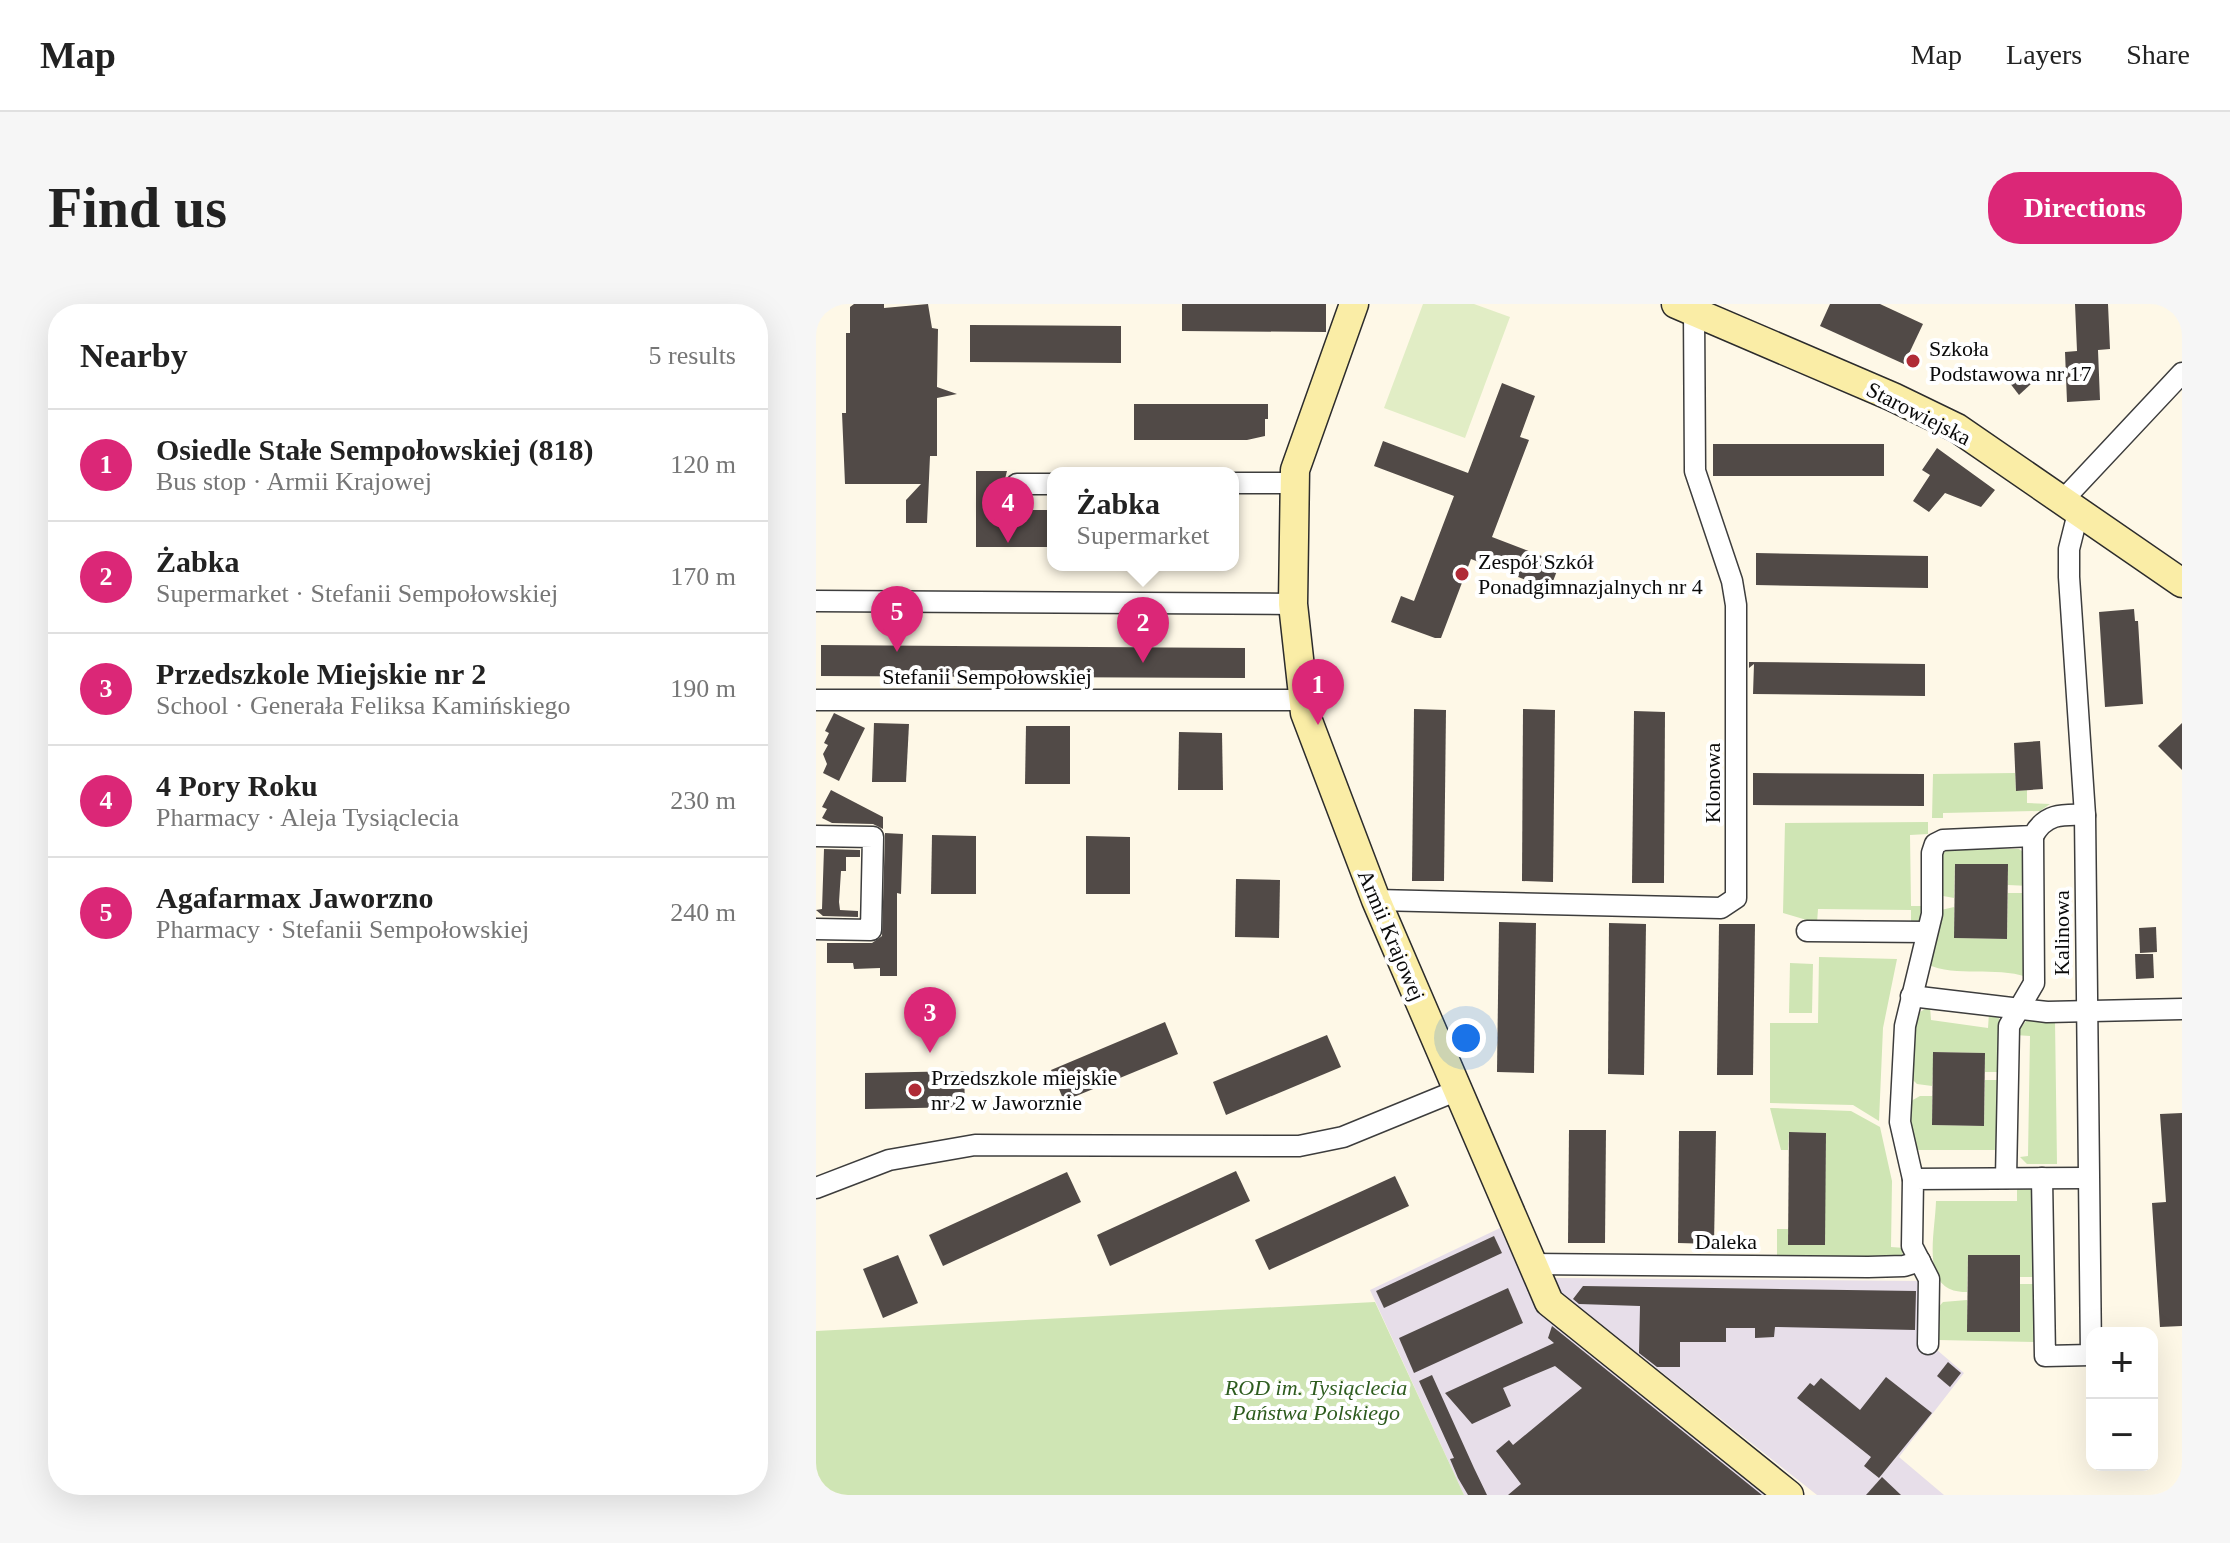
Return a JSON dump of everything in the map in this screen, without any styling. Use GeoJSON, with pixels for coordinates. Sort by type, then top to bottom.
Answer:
{"type":"FeatureCollection","features":[{"type":"Feature","properties":{"kind":"street","name":"Armii Krajowej"},"geometry":{"type":"LineString","coordinates":[[1354,304],[1295,470],[1293,604],[1301,700],[1376,900],[1530,1264],[1549,1302],[1789,1495]]}},
{"type":"Feature","properties":{"kind":"street","name":"Starowiejska"},"geometry":{"type":"LineString","coordinates":[[1685,308],[1957,428],[2182,583]]}},
{"type":"Feature","properties":{"kind":"street","name":"Klonowa"},"geometry":{"type":"LineString","coordinates":[[1376,900],[1721,908],[1736,898],[1736,605],[1732,581],[1695,471],[1685,308]]}},
{"type":"Feature","properties":{"kind":"street"},"geometry":{"type":"LineString","coordinates":[[2070,507],[2182,373]]}},
{"type":"Feature","properties":{"kind":"street"},"geometry":{"type":"LineString","coordinates":[[1239,483],[1295,483]]}},
{"type":"Feature","properties":{"kind":"street"},"geometry":{"type":"LineString","coordinates":[[1017,484],[1047,484]]}},
{"type":"Feature","properties":{"kind":"street","name":"Kalinowa"},"geometry":{"type":"LineString","coordinates":[[2070,507],[2069,577],[2085,815],[2086,1178],[2090,1327]]}},
{"type":"Feature","properties":{"kind":"street"},"geometry":{"type":"LineString","coordinates":[[816,601],[1293,604]]}},
{"type":"Feature","properties":{"kind":"street","name":"Stefanii Sempołowskiej"},"geometry":{"type":"LineString","coordinates":[[816,700],[1301,700]]}},
{"type":"Feature","properties":{"kind":"street"},"geometry":{"type":"LineString","coordinates":[[2006,1178],[2009,1026],[2034,983],[2033,836],[2040,822],[2059,814],[2085,815]]}},
{"type":"Feature","properties":{"kind":"street"},"geometry":{"type":"LineString","coordinates":[[816,836],[873,837],[871,930],[816,929]]}},
{"type":"Feature","properties":{"kind":"street"},"geometry":{"type":"LineString","coordinates":[[1928,1344],[1929,1279],[1912,1246],[1913,1179],[1900,1122],[1905,1026],[1933,902],[1932,853],[1935,844],[1943,840],[2033,836]]}},
{"type":"Feature","properties":{"kind":"street"},"geometry":{"type":"LineString","coordinates":[[1807,931],[1927,932]]}},
{"type":"Feature","properties":{"kind":"street"},"geometry":{"type":"LineString","coordinates":[[1911,996],[2019,1009],[2085,1012],[2182,1009]]}},
{"type":"Feature","properties":{"kind":"street"},"geometry":{"type":"LineString","coordinates":[[816,1188],[889,1160],[975,1145],[1299,1146],[1343,1137],[1458,1090]]}},
{"type":"Feature","properties":{"kind":"street"},"geometry":{"type":"LineString","coordinates":[[2042,1178],[2045,1356],[2086,1355]]}},
{"type":"Feature","properties":{"kind":"street"},"geometry":{"type":"LineString","coordinates":[[1913,1179],[2086,1178]]}},
{"type":"Feature","properties":{"kind":"street","name":"Daleka"},"geometry":{"type":"LineString","coordinates":[[1530,1264],[1868,1267],[1904,1266],[1920,1261]]}},
{"type":"Feature","properties":{"kind":"shaded area"},"geometry":{"type":"Polygon","coordinates":[[[1500,1228],[1530,1294],[1775,1495],[1464,1495],[1370,1290],[1500,1228]]]}},
{"type":"Feature","properties":{"kind":"shaded area"},"geometry":{"type":"Polygon","coordinates":[[[1556,1278],[1922,1281],[1920,1349],[1937,1350],[1964,1373],[1899,1457],[1944,1495],[1817,1495],[1559,1291],[1556,1278]]]}},
{"type":"Feature","properties":{"kind":"green space"},"geometry":{"type":"Polygon","coordinates":[[[1423,304],[1474,304],[1510,317],[1465,438],[1384,408],[1423,304]]]}},
{"type":"Feature","properties":{"kind":"green space"},"geometry":{"type":"Polygon","coordinates":[[[2015,773],[2016,791],[2027,790],[2027,803],[2050,804],[2040,811],[1943,813],[1943,818],[1932,818],[1933,774],[2015,773]]]}},
{"type":"Feature","properties":{"kind":"green space"},"geometry":{"type":"Polygon","coordinates":[[[1928,822],[1928,834],[1910,835],[1911,906],[1925,906],[1918,923],[1911,924],[1911,910],[1818,909],[1817,923],[1783,913],[1785,823],[1928,822]]]}},
{"type":"Feature","properties":{"kind":"green space"},"geometry":{"type":"Polygon","coordinates":[[[1949,848],[2019,849],[2023,852],[2029,886],[2008,885],[2008,864],[1955,864],[1954,898],[1943,896],[1941,855],[1949,848]]]}},
{"type":"Feature","properties":{"kind":"green space"},"geometry":{"type":"Polygon","coordinates":[[[2008,893],[2028,893],[2027,977],[2002,972],[1951,970],[1926,964],[1941,910],[1954,907],[1954,938],[2007,939],[2008,893]]]}},
{"type":"Feature","properties":{"kind":"green space"},"geometry":{"type":"Polygon","coordinates":[[[1819,957],[1897,959],[1883,1028],[1879,1121],[1853,1105],[1770,1103],[1770,1023],[1818,1023],[1819,957]]]}},
{"type":"Feature","properties":{"kind":"green space"},"geometry":{"type":"Polygon","coordinates":[[[1790,963],[1813,964],[1812,1013],[1789,1013],[1790,963]]]}},
{"type":"Feature","properties":{"kind":"green space"},"geometry":{"type":"Polygon","coordinates":[[[1930,1006],[1931,1020],[1988,1028],[1989,1013],[1999,1017],[2001,1072],[1985,1072],[1985,1053],[1934,1052],[1932,1086],[1917,1084],[1912,1079],[1915,1015],[1930,1006]]]}},
{"type":"Feature","properties":{"kind":"green space"},"geometry":{"type":"Polygon","coordinates":[[[2026,1021],[2055,1021],[2057,1164],[2027,1164],[2020,1157],[2028,1156],[2030,1036],[2015,1035],[2026,1021]]]}},
{"type":"Feature","properties":{"kind":"green space"},"geometry":{"type":"Polygon","coordinates":[[[1985,1080],[2001,1080],[1999,1150],[1915,1150],[1908,1113],[1911,1101],[1920,1096],[1932,1096],[1932,1125],[1984,1126],[1985,1080]]]}},
{"type":"Feature","properties":{"kind":"green space"},"geometry":{"type":"Polygon","coordinates":[[[1770,1108],[1851,1111],[1880,1127],[1892,1181],[1891,1247],[1905,1248],[1900,1259],[1777,1256],[1777,1229],[1788,1229],[1788,1245],[1824,1245],[1826,1133],[1789,1132],[1788,1150],[1781,1150],[1770,1108]]]}},
{"type":"Feature","properties":{"kind":"green space"},"geometry":{"type":"Polygon","coordinates":[[[2017,1187],[2029,1188],[2034,1194],[2036,1277],[2020,1277],[2019,1255],[1968,1255],[1967,1292],[1952,1290],[1942,1283],[1933,1260],[1936,1201],[2017,1201],[2017,1187]]]}},
{"type":"Feature","properties":{"kind":"green space"},"geometry":{"type":"Polygon","coordinates":[[[2020,1284],[2037,1284],[2037,1338],[2034,1342],[1938,1340],[1935,1336],[1936,1310],[1943,1302],[1967,1300],[1968,1332],[2019,1332],[2020,1284]]]}},
{"type":"Feature","properties":{"kind":"green space","name":"ROD im. Tysiąclecia Państwa Polskiego"},"geometry":{"type":"Polygon","coordinates":[[[1375,1302],[1464,1495],[816,1495],[816,1331],[1375,1302]]]}},
{"type":"Feature","properties":{"kind":"building"},"geometry":{"type":"Polygon","coordinates":[[[854,304],[884,304],[884,308],[928,304],[932,328],[938,329],[937,387],[957,394],[937,398],[937,456],[930,456],[927,523],[906,523],[906,500],[921,484],[845,484],[842,413],[846,413],[846,333],[850,333],[850,307],[854,304]]]}},
{"type":"Feature","properties":{"kind":"building"},"geometry":{"type":"Polygon","coordinates":[[[1182,304],[1326,304],[1326,332],[1182,331],[1182,304]]]}},
{"type":"Feature","properties":{"kind":"building"},"geometry":{"type":"Polygon","coordinates":[[[1830,304],[1880,304],[1923,324],[1904,364],[1820,326],[1830,304]]]}},
{"type":"Feature","properties":{"kind":"building"},"geometry":{"type":"Polygon","coordinates":[[[2075,304],[2108,304],[2110,349],[2098,350],[2100,400],[2067,402],[2065,352],[2077,351],[2075,304]]]}},
{"type":"Feature","properties":{"kind":"building"},"geometry":{"type":"Polygon","coordinates":[[[970,325],[1121,326],[1121,363],[970,362],[970,325]]]}},
{"type":"Feature","properties":{"kind":"building"},"geometry":{"type":"Polygon","coordinates":[[[2019,368],[2032,383],[2019,395],[2006,378],[2019,368]]]}},
{"type":"Feature","properties":{"kind":"building"},"geometry":{"type":"Polygon","coordinates":[[[1502,383],[1535,396],[1520,437],[1529,440],[1492,537],[1560,563],[1550,589],[1471,559],[1441,638],[1435,638],[1391,622],[1401,596],[1414,601],[1454,496],[1374,466],[1383,441],[1468,473],[1502,383]]]}},
{"type":"Feature","properties":{"kind":"building"},"geometry":{"type":"Polygon","coordinates":[[[1134,404],[1268,404],[1265,436],[1247,440],[1134,440],[1134,404]]]}},
{"type":"Feature","properties":{"kind":"building"},"geometry":{"type":"Polygon","coordinates":[[[1713,444],[1884,444],[1884,476],[1713,476],[1713,444]]]}},
{"type":"Feature","properties":{"kind":"building"},"geometry":{"type":"Polygon","coordinates":[[[1937,448],[1995,490],[1981,507],[1945,493],[1929,512],[1913,501],[1930,475],[1922,470],[1937,448]]]}},
{"type":"Feature","properties":{"kind":"building"},"geometry":{"type":"Polygon","coordinates":[[[976,471],[1007,471],[1004,483],[1007,510],[1047,510],[1047,547],[976,547],[976,471]]]}},
{"type":"Feature","properties":{"kind":"building"},"geometry":{"type":"Polygon","coordinates":[[[1756,553],[1928,556],[1928,588],[1756,585],[1756,553]]]}},
{"type":"Feature","properties":{"kind":"building"},"geometry":{"type":"Polygon","coordinates":[[[2134,609],[2135,621],[2138,621],[2143,704],[2105,707],[2099,612],[2134,609]]]}},
{"type":"Feature","properties":{"kind":"building"},"geometry":{"type":"Polygon","coordinates":[[[821,645],[1245,648],[1245,678],[821,676],[821,645]]]}},
{"type":"Feature","properties":{"kind":"building"},"geometry":{"type":"Polygon","coordinates":[[[1749,662],[1925,664],[1925,696],[1753,694],[1754,664],[1749,668],[1749,662]]]}},
{"type":"Feature","properties":{"kind":"building"},"geometry":{"type":"Polygon","coordinates":[[[1320,675],[1340,675],[1340,689],[1320,689],[1320,675]]]}},
{"type":"Feature","properties":{"kind":"building"},"geometry":{"type":"Polygon","coordinates":[[[1414,709],[1446,710],[1444,881],[1412,881],[1414,709]]]}},
{"type":"Feature","properties":{"kind":"building"},"geometry":{"type":"Polygon","coordinates":[[[1523,709],[1555,710],[1553,882],[1522,881],[1523,709]]]}},
{"type":"Feature","properties":{"kind":"building"},"geometry":{"type":"Polygon","coordinates":[[[1634,711],[1665,712],[1664,883],[1632,883],[1634,711]]]}},
{"type":"Feature","properties":{"kind":"building"},"geometry":{"type":"Polygon","coordinates":[[[834,713],[865,728],[839,781],[823,773],[827,764],[823,754],[828,745],[824,743],[829,733],[825,731],[834,713]]]}},
{"type":"Feature","properties":{"kind":"building"},"geometry":{"type":"Polygon","coordinates":[[[874,723],[909,724],[906,782],[872,782],[874,723]]]}},
{"type":"Feature","properties":{"kind":"building"},"geometry":{"type":"Polygon","coordinates":[[[2182,723],[2182,770],[2158,746],[2182,723]]]}},
{"type":"Feature","properties":{"kind":"building"},"geometry":{"type":"Polygon","coordinates":[[[1026,726],[1070,726],[1070,784],[1025,784],[1026,726]]]}},
{"type":"Feature","properties":{"kind":"building"},"geometry":{"type":"Polygon","coordinates":[[[1179,732],[1222,733],[1223,790],[1178,790],[1179,732]]]}},
{"type":"Feature","properties":{"kind":"building"},"geometry":{"type":"Polygon","coordinates":[[[2040,741],[2043,789],[2016,791],[2014,743],[2040,741]]]}},
{"type":"Feature","properties":{"kind":"building"},"geometry":{"type":"Polygon","coordinates":[[[1753,773],[1924,774],[1924,806],[1753,805],[1753,773]]]}},
{"type":"Feature","properties":{"kind":"building"},"geometry":{"type":"Polygon","coordinates":[[[831,790],[883,817],[883,829],[873,824],[832,823],[822,818],[827,809],[822,807],[831,790]]]}},
{"type":"Feature","properties":{"kind":"building"},"geometry":{"type":"Polygon","coordinates":[[[885,833],[903,834],[901,894],[897,893],[897,976],[880,976],[880,968],[854,969],[853,963],[827,963],[827,943],[872,943],[882,936],[885,833]]]}},
{"type":"Feature","properties":{"kind":"building"},"geometry":{"type":"Polygon","coordinates":[[[932,835],[976,836],[976,894],[931,894],[932,835]]]}},
{"type":"Feature","properties":{"kind":"building"},"geometry":{"type":"Polygon","coordinates":[[[1086,836],[1130,837],[1130,894],[1086,894],[1086,836]]]}},
{"type":"Feature","properties":{"kind":"building"},"geometry":{"type":"Polygon","coordinates":[[[824,849],[860,850],[860,857],[846,857],[846,871],[841,871],[839,902],[840,910],[858,911],[858,917],[823,916],[816,910],[822,909],[824,849]]]}},
{"type":"Feature","properties":{"kind":"building"},"geometry":{"type":"Polygon","coordinates":[[[1955,864],[2008,864],[2007,939],[1954,938],[1955,864]]]}},
{"type":"Feature","properties":{"kind":"building"},"geometry":{"type":"Polygon","coordinates":[[[1236,879],[1280,880],[1279,938],[1235,937],[1236,879]]]}},
{"type":"Feature","properties":{"kind":"building"},"geometry":{"type":"Polygon","coordinates":[[[1499,922],[1536,923],[1534,1073],[1497,1072],[1499,922]]]}},
{"type":"Feature","properties":{"kind":"building"},"geometry":{"type":"Polygon","coordinates":[[[1609,923],[1646,924],[1644,1075],[1608,1074],[1609,923]]]}},
{"type":"Feature","properties":{"kind":"building"},"geometry":{"type":"Polygon","coordinates":[[[1719,924],[1755,924],[1753,1075],[1717,1075],[1719,924]]]}},
{"type":"Feature","properties":{"kind":"building"},"geometry":{"type":"Polygon","coordinates":[[[2156,927],[2157,952],[2140,953],[2139,928],[2156,927]]]}},
{"type":"Feature","properties":{"kind":"building"},"geometry":{"type":"Polygon","coordinates":[[[2135,954],[2153,954],[2154,978],[2136,979],[2135,954]]]}},
{"type":"Feature","properties":{"kind":"building"},"geometry":{"type":"Polygon","coordinates":[[[1165,1022],[1178,1054],[1064,1101],[1051,1070],[1165,1022]]]}},
{"type":"Feature","properties":{"kind":"building"},"geometry":{"type":"Polygon","coordinates":[[[1327,1035],[1341,1067],[1226,1115],[1213,1082],[1327,1035]]]}},
{"type":"Feature","properties":{"kind":"building"},"geometry":{"type":"Polygon","coordinates":[[[1933,1052],[1985,1053],[1984,1126],[1932,1125],[1933,1052]]]}},
{"type":"Feature","properties":{"kind":"building","name":"Przedszkole miejskie nr 2 w Jaworznie"},"geometry":{"type":"Polygon","coordinates":[[[964,1071],[965,1107],[865,1109],[865,1073],[964,1071]]]}},
{"type":"Feature","properties":{"kind":"building"},"geometry":{"type":"Polygon","coordinates":[[[2182,1113],[2182,1326],[2160,1327],[2152,1203],[2166,1202],[2160,1114],[2182,1113]]]}},
{"type":"Feature","properties":{"kind":"building"},"geometry":{"type":"Polygon","coordinates":[[[1569,1130],[1606,1130],[1605,1243],[1568,1243],[1569,1130]]]}},
{"type":"Feature","properties":{"kind":"building"},"geometry":{"type":"Polygon","coordinates":[[[1679,1131],[1716,1131],[1714,1244],[1678,1243],[1679,1131]]]}},
{"type":"Feature","properties":{"kind":"building"},"geometry":{"type":"Polygon","coordinates":[[[1789,1132],[1826,1133],[1825,1245],[1788,1245],[1789,1132]]]}},
{"type":"Feature","properties":{"kind":"building"},"geometry":{"type":"Polygon","coordinates":[[[1236,1171],[1250,1201],[1110,1266],[1097,1235],[1236,1171]]]}},
{"type":"Feature","properties":{"kind":"building"},"geometry":{"type":"Polygon","coordinates":[[[1067,1172],[1081,1202],[943,1266],[929,1235],[1067,1172]]]}},
{"type":"Feature","properties":{"kind":"building"},"geometry":{"type":"Polygon","coordinates":[[[1395,1176],[1409,1206],[1269,1270],[1255,1240],[1395,1176]]]}},
{"type":"Feature","properties":{"kind":"building"},"geometry":{"type":"Polygon","coordinates":[[[1494,1236],[1502,1253],[1384,1308],[1376,1291],[1494,1236]]]}},
{"type":"Feature","properties":{"kind":"building"},"geometry":{"type":"Polygon","coordinates":[[[898,1255],[918,1303],[883,1318],[863,1269],[898,1255]]]}},
{"type":"Feature","properties":{"kind":"building"},"geometry":{"type":"Polygon","coordinates":[[[1968,1255],[2020,1255],[2020,1332],[1967,1332],[1968,1255]]]}},
{"type":"Feature","properties":{"kind":"building"},"geometry":{"type":"Polygon","coordinates":[[[1583,1286],[1916,1291],[1915,1330],[1775,1327],[1774,1337],[1755,1338],[1755,1328],[1726,1328],[1726,1342],[1680,1342],[1680,1367],[1657,1367],[1639,1353],[1640,1306],[1579,1304],[1573,1299],[1583,1286]]]}},
{"type":"Feature","properties":{"kind":"building"},"geometry":{"type":"Polygon","coordinates":[[[1508,1288],[1523,1323],[1414,1373],[1399,1338],[1508,1288]]]}},
{"type":"Feature","properties":{"kind":"building"},"geometry":{"type":"Polygon","coordinates":[[[1552,1326],[1762,1495],[1508,1495],[1521,1484],[1496,1451],[1509,1440],[1513,1445],[1582,1388],[1555,1366],[1503,1388],[1511,1406],[1472,1424],[1445,1393],[1554,1343],[1548,1338],[1552,1326]]]}},
{"type":"Feature","properties":{"kind":"building"},"geometry":{"type":"Polygon","coordinates":[[[1948,1362],[1961,1373],[1950,1387],[1937,1376],[1948,1362]]]}},
{"type":"Feature","properties":{"kind":"building"},"geometry":{"type":"Polygon","coordinates":[[[1432,1375],[1487,1495],[1468,1495],[1458,1478],[1450,1459],[1454,1458],[1419,1381],[1432,1375]]]}},
{"type":"Feature","properties":{"kind":"building"},"geometry":{"type":"Polygon","coordinates":[[[1886,1377],[1932,1413],[1879,1478],[1864,1466],[1871,1457],[1797,1398],[1810,1383],[1814,1386],[1821,1378],[1860,1410],[1886,1377]]]}},
{"type":"Feature","properties":{"kind":"building"},"geometry":{"type":"Polygon","coordinates":[[[1882,1477],[1901,1495],[1866,1495],[1882,1477]]]}},
{"type":"Feature","properties":{"kind":"place","name":"Szkoła Podstawowa nr 17"},"geometry":{"type":"Point","coordinates":[1913,361]}},
{"type":"Feature","properties":{"kind":"place","name":"4 Pory Roku"},"geometry":{"type":"Point","coordinates":[1008,543]}},
{"type":"Feature","properties":{"kind":"place","name":"Zespół Szkół Ponadgimnazjalnych nr 4"},"geometry":{"type":"Point","coordinates":[1462,574]}},
{"type":"Feature","properties":{"kind":"place","name":"Agafarmax Jaworzno"},"geometry":{"type":"Point","coordinates":[897,652]}},
{"type":"Feature","properties":{"kind":"place","name":"Żabka"},"geometry":{"type":"Point","coordinates":[1143,663]}},
{"type":"Feature","properties":{"kind":"place","name":"Osiedle Stałe Sempołowskiej (818)"},"geometry":{"type":"Point","coordinates":[1318,725]}},
{"type":"Feature","properties":{"kind":"place","name":"Przedszkole Miejskie nr 2"},"geometry":{"type":"Point","coordinates":[930,1053]}},
{"type":"Feature","properties":{"kind":"place","name":"Przedszkole miejskie nr 2 w Jaworznie"},"geometry":{"type":"Point","coordinates":[915,1090]}}]}
